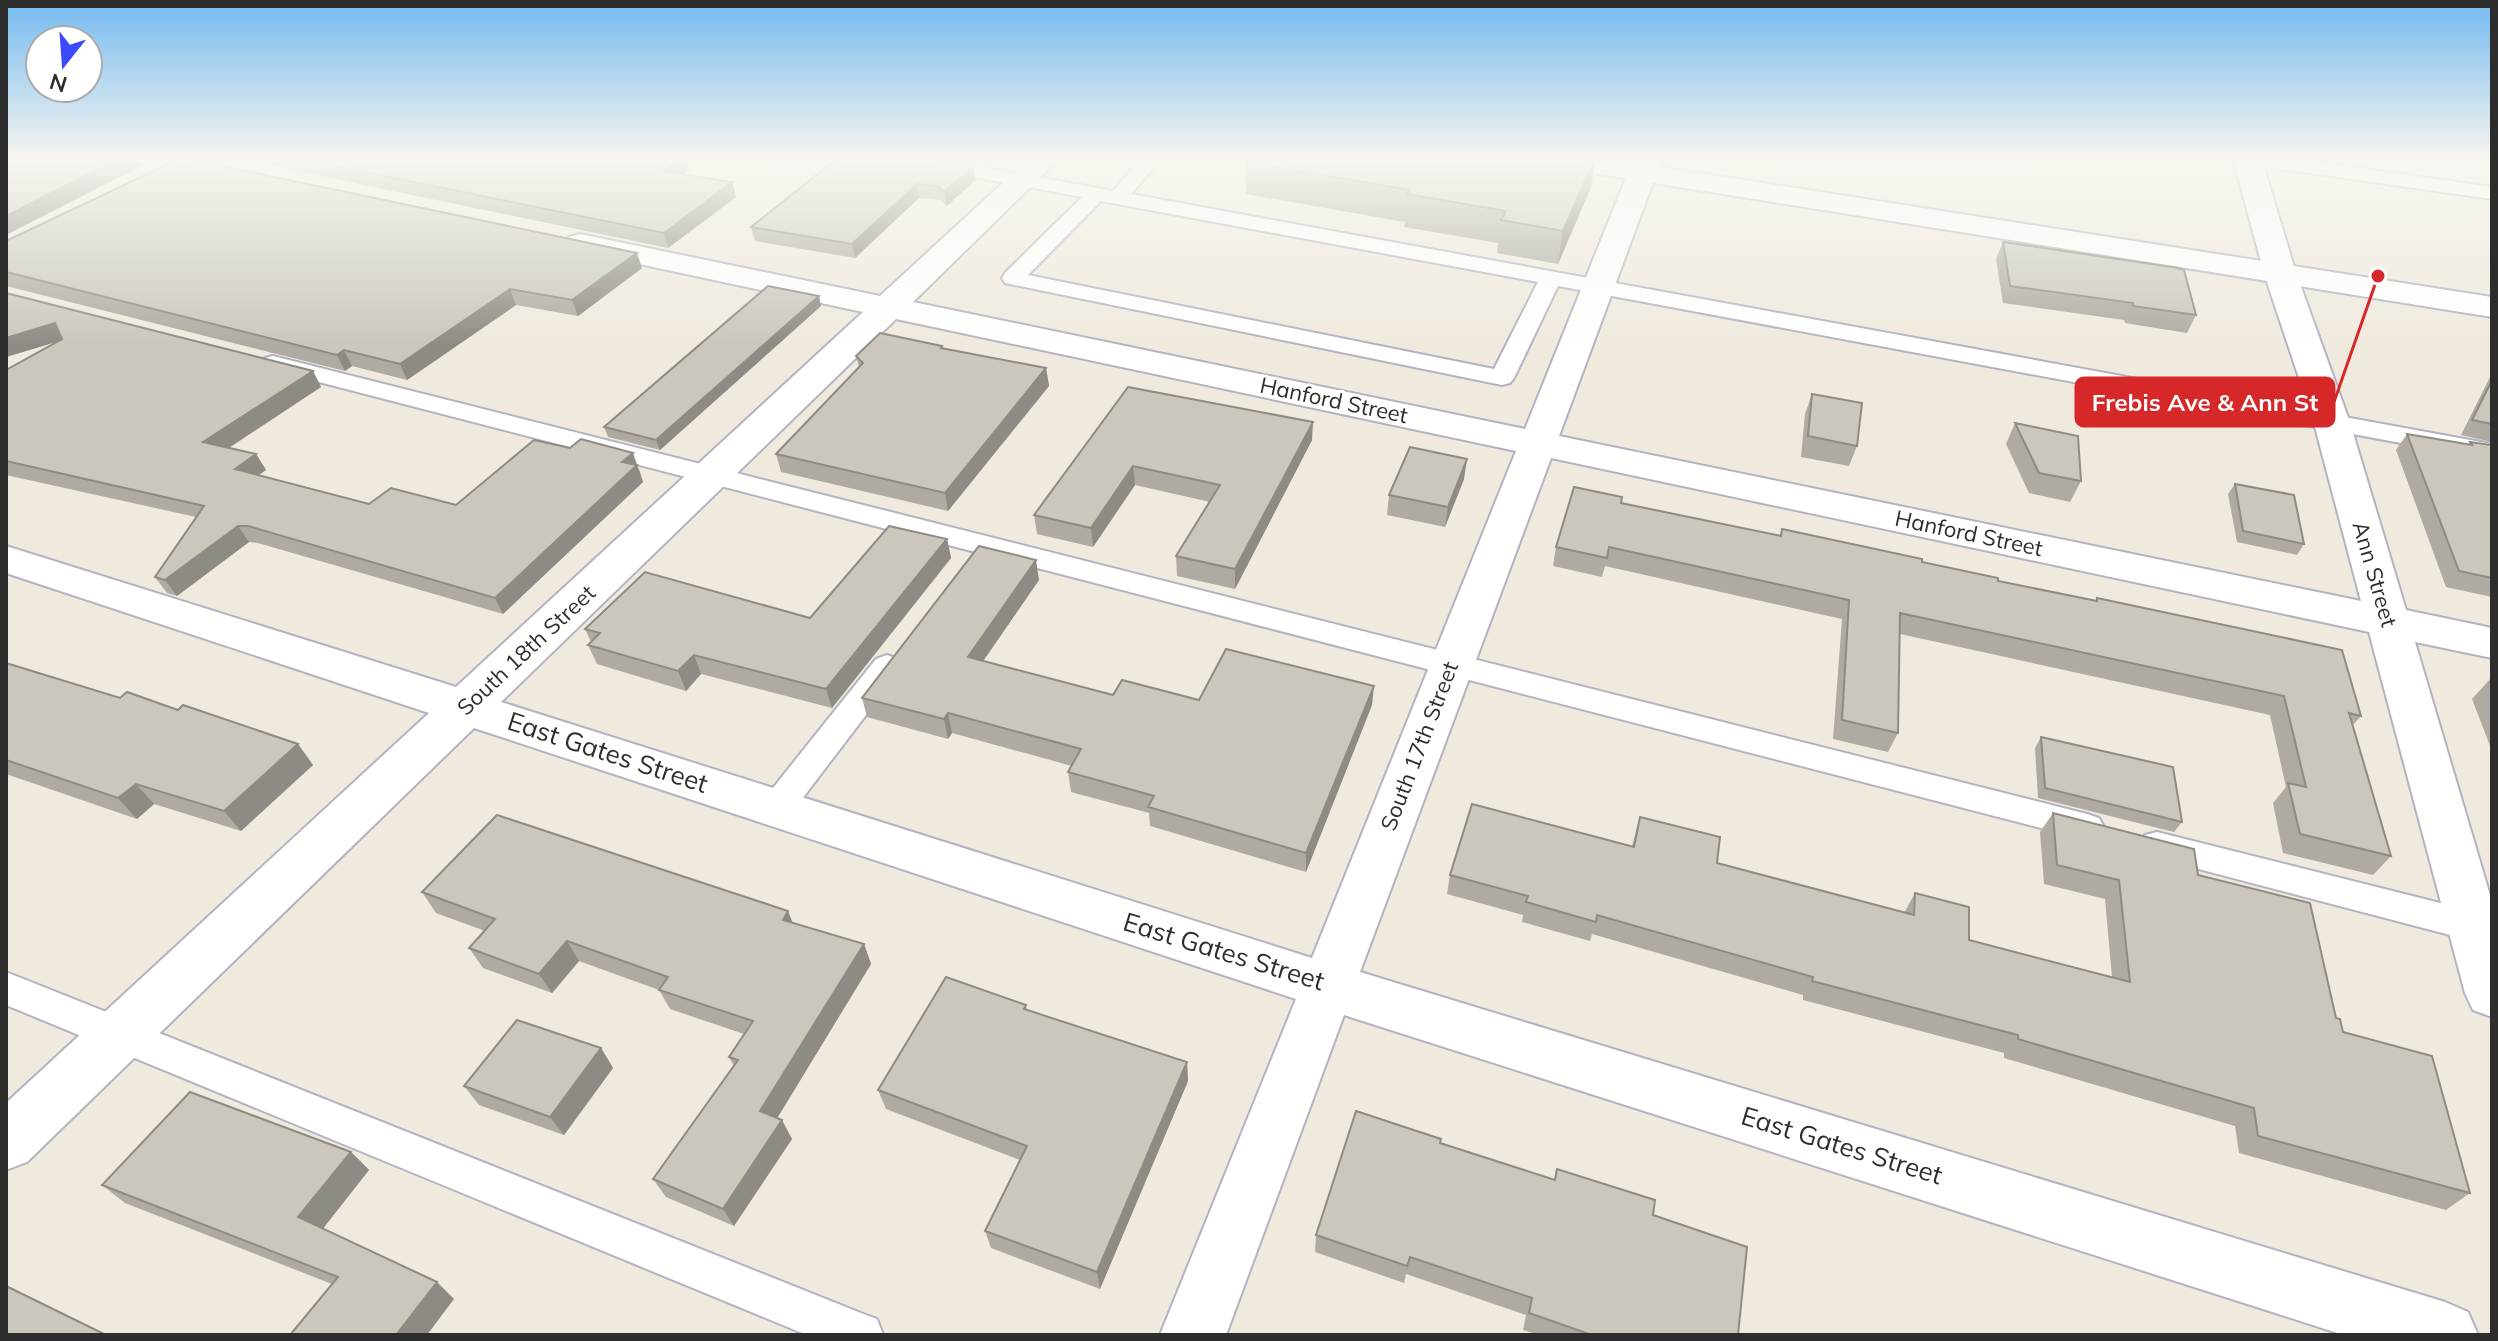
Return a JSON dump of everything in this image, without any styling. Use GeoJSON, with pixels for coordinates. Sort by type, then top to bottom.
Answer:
{"type":"FeatureCollection","features":[{"type":"Feature","properties":{"kind":"street","name":"South 18th Street"},"geometry":{"type":"LineString","coordinates":[[6,1142],[980,221]]}},
{"type":"Feature","properties":{"kind":"street","name":"South 17th Street"},"geometry":{"type":"LineString","coordinates":[[1193,1335],[1327,983],[1626,221]]}},
{"type":"Feature","properties":{"kind":"street"},"geometry":{"type":"LineString","coordinates":[[1969,221],[2492,307]]}},
{"type":"Feature","properties":{"kind":"street","name":"Ann Street"},"geometry":{"type":"LineString","coordinates":[[2265,221],[2332,423],[2388,621],[2482,928],[2492,993]]}},
{"type":"Feature","properties":{"kind":"street","name":"Hanford Street"},"geometry":{"type":"LineString","coordinates":[[546,235],[2492,643]]}},
{"type":"Feature","properties":{"kind":"street","name":"East Gates Street"},"geometry":{"type":"LineString","coordinates":[[6,559],[1302,978],[1327,983],[2445,1335]]}},
{"type":"Feature","properties":{"kind":"lane"},"geometry":{"type":"LineString","coordinates":[[1070,221],[1013,278],[1502,378],[1552,276]]}},
{"type":"Feature","properties":{"kind":"lane"},"geometry":{"type":"LineString","coordinates":[[1252,221],[2492,452]]}},
{"type":"Feature","properties":{"kind":"lane"},"geometry":{"type":"LineString","coordinates":[[251,357],[2482,928]]}},
{"type":"Feature","properties":{"kind":"lane"},"geometry":{"type":"LineString","coordinates":[[962,569],[981,544]]}},
{"type":"Feature","properties":{"kind":"lane"},"geometry":{"type":"LineString","coordinates":[[777,807],[903,644]]}},
{"type":"Feature","properties":{"kind":"lane"},"geometry":{"type":"LineString","coordinates":[[6,988],[861,1335]]}},
{"type":"Feature","properties":{"kind":"building"},"geometry":{"type":"Polygon","coordinates":[[[49,221],[482,221],[637,253],[572,300],[510,289],[400,364],[344,350],[337,355],[6,272],[6,241],[49,221]]]}},
{"type":"Feature","properties":{"kind":"building"},"geometry":{"type":"Polygon","coordinates":[[[603,221],[681,221],[664,233],[603,221]]]}},
{"type":"Feature","properties":{"kind":"building"},"geometry":{"type":"Polygon","coordinates":[[[759,221],[877,221],[852,244],[751,227],[759,221]]]}},
{"type":"Feature","properties":{"kind":"building"},"geometry":{"type":"Polygon","coordinates":[[[1504,221],[1568,221],[1563,231],[1504,221]]]}},
{"type":"Feature","properties":{"kind":"building"},"geometry":{"type":"Polygon","coordinates":[[[2003,242],[2184,270],[2196,315],[2010,286],[2003,242]]]}},
{"type":"Feature","properties":{"kind":"building"},"geometry":{"type":"Polygon","coordinates":[[[768,286],[819,296],[656,440],[604,427],[768,286]]]}},
{"type":"Feature","properties":{"kind":"building"},"geometry":{"type":"Polygon","coordinates":[[[6,293],[313,371],[203,442],[256,454],[235,469],[369,504],[391,488],[456,505],[534,440],[570,448],[581,439],[633,453],[622,462],[637,465],[495,598],[248,526],[238,526],[165,580],[155,577],[204,506],[6,461],[6,370],[62,339],[55,323],[6,338],[6,293]]]}},
{"type":"Feature","properties":{"kind":"building"},"geometry":{"type":"Polygon","coordinates":[[[880,333],[1046,368],[945,493],[776,454],[863,363],[856,356],[880,333]]]}},
{"type":"Feature","properties":{"kind":"building"},"geometry":{"type":"Polygon","coordinates":[[[2492,380],[2492,424],[2472,420],[2492,380]]]}},
{"type":"Feature","properties":{"kind":"building"},"geometry":{"type":"Polygon","coordinates":[[[1128,387],[1313,422],[1235,569],[1176,556],[1220,485],[1133,466],[1091,528],[1034,515],[1128,387]]]}},
{"type":"Feature","properties":{"kind":"building"},"geometry":{"type":"Polygon","coordinates":[[[1812,394],[1862,403],[1857,446],[1808,436],[1812,394]]]}},
{"type":"Feature","properties":{"kind":"building"},"geometry":{"type":"Polygon","coordinates":[[[2015,423],[2078,436],[2081,481],[2039,473],[2015,423]]]}},
{"type":"Feature","properties":{"kind":"building"},"geometry":{"type":"Polygon","coordinates":[[[2407,434],[2472,445],[2470,442],[2492,445],[2492,578],[2459,571],[2407,434]]]}},
{"type":"Feature","properties":{"kind":"building"},"geometry":{"type":"Polygon","coordinates":[[[1410,447],[1467,459],[1448,507],[1389,495],[1410,447]]]}},
{"type":"Feature","properties":{"kind":"building"},"geometry":{"type":"Polygon","coordinates":[[[2235,484],[2294,495],[2304,544],[2243,531],[2235,484]]]}},
{"type":"Feature","properties":{"kind":"building"},"geometry":{"type":"Polygon","coordinates":[[[1574,487],[1622,497],[1621,503],[1781,536],[1782,529],[1922,559],[1922,562],[1998,578],[1998,581],[2097,601],[2097,598],[2342,650],[2361,716],[2349,713],[2391,856],[2300,834],[2288,783],[2306,787],[2284,696],[1900,613],[1898,733],[1842,720],[1849,600],[1609,547],[1607,558],[1556,547],[1574,487]]]}},
{"type":"Feature","properties":{"kind":"building"},"geometry":{"type":"Polygon","coordinates":[[[889,526],[947,539],[826,689],[694,655],[678,671],[588,645],[600,633],[585,629],[645,572],[810,618],[889,526]]]}},
{"type":"Feature","properties":{"kind":"building"},"geometry":{"type":"Polygon","coordinates":[[[979,546],[1036,560],[968,657],[1113,695],[1122,680],[1199,700],[1226,649],[1374,686],[1306,853],[1148,807],[1154,796],[1068,772],[1081,749],[948,713],[944,719],[862,698],[979,546]]]}},
{"type":"Feature","properties":{"kind":"building"},"geometry":{"type":"Polygon","coordinates":[[[6,663],[120,698],[127,692],[178,710],[183,705],[298,744],[224,811],[136,784],[118,798],[6,760],[6,663]]]}},
{"type":"Feature","properties":{"kind":"building"},"geometry":{"type":"Polygon","coordinates":[[[2041,737],[2173,767],[2182,822],[2045,788],[2041,737]]]}},
{"type":"Feature","properties":{"kind":"building"},"geometry":{"type":"Polygon","coordinates":[[[1472,804],[1634,847],[1640,817],[1720,837],[1717,863],[1914,915],[1915,893],[1969,907],[1969,940],[2130,982],[2119,880],[2057,865],[2053,813],[2194,849],[2198,875],[2310,903],[2336,1018],[2340,1019],[2343,1032],[2432,1056],[2470,1193],[2258,1136],[2254,1108],[2018,1039],[2018,1035],[1812,981],[1813,977],[1597,915],[1596,922],[1526,902],[1528,896],[1450,875],[1472,804]]]}},
{"type":"Feature","properties":{"kind":"building"},"geometry":{"type":"Polygon","coordinates":[[[497,815],[788,911],[783,920],[864,944],[760,1111],[782,1120],[723,1209],[653,1179],[738,1060],[729,1057],[753,1021],[659,990],[668,977],[567,941],[539,974],[469,948],[495,919],[422,892],[497,815]]]}},
{"type":"Feature","properties":{"kind":"building"},"geometry":{"type":"Polygon","coordinates":[[[946,977],[1026,1005],[1024,1009],[1187,1062],[1097,1272],[985,1231],[1027,1146],[878,1090],[946,977]]]}},
{"type":"Feature","properties":{"kind":"building"},"geometry":{"type":"Polygon","coordinates":[[[517,1020],[601,1048],[550,1117],[464,1086],[517,1020]]]}},
{"type":"Feature","properties":{"kind":"building"},"geometry":{"type":"Polygon","coordinates":[[[190,1092],[351,1152],[298,1217],[437,1282],[396,1335],[290,1335],[338,1277],[102,1185],[190,1092]]]}},
{"type":"Feature","properties":{"kind":"building"},"geometry":{"type":"Polygon","coordinates":[[[1356,1111],[1441,1139],[1440,1143],[1555,1180],[1557,1169],[1655,1200],[1653,1215],[1747,1247],[1738,1335],[1592,1335],[1529,1313],[1532,1298],[1410,1257],[1407,1266],[1316,1235],[1356,1111]]]}},
{"type":"Feature","properties":{"kind":"building"},"geometry":{"type":"Polygon","coordinates":[[[6,1286],[106,1335],[6,1335],[6,1286]]]}},
{"type":"Feature","properties":{"kind":"place","name":"Frebis Ave & Ann St"},"geometry":{"type":"Point","coordinates":[2378,276]}}]}
